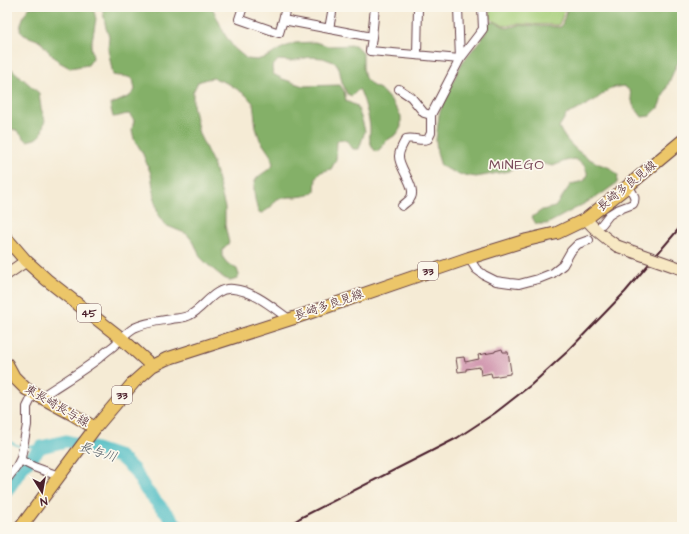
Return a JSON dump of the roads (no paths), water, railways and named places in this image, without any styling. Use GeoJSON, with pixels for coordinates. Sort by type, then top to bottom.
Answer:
{"type":"FeatureCollection","features":[{"type":"Feature","properties":{"kind":"main road","name":"長崎多良見線"},"geometry":{"type":"LineString","coordinates":[[23,526],[93,431],[134,382],[152,366],[166,359],[469,258],[527,240],[557,233],[586,219],[682,141]]}},
{"type":"Feature","properties":{"kind":"main road","name":"45"},"geometry":{"type":"LineString","coordinates":[[7,239],[26,261],[47,280],[120,338],[152,366]]}},
{"type":"Feature","properties":{"kind":"main road","name":"東長崎長与線"},"geometry":{"type":"LineString","coordinates":[[7,364],[14,377],[26,389],[72,414],[93,431]]}},
{"type":"Feature","properties":{"kind":"street"},"geometry":{"type":"LineString","coordinates":[[243,7],[239,19],[279,33],[286,7]]}},
{"type":"Feature","properties":{"kind":"street"},"geometry":{"type":"LineString","coordinates":[[329,29],[334,7]]}},
{"type":"Feature","properties":{"kind":"street"},"geometry":{"type":"LineString","coordinates":[[375,7],[370,51],[460,59]]}},
{"type":"Feature","properties":{"kind":"street"},"geometry":{"type":"LineString","coordinates":[[417,55],[418,7]]}},
{"type":"Feature","properties":{"kind":"street"},"geometry":{"type":"LineString","coordinates":[[458,7],[460,59]]}},
{"type":"Feature","properties":{"kind":"street"},"geometry":{"type":"LineString","coordinates":[[402,206],[410,199],[412,194],[409,181],[401,167],[399,156],[406,139],[410,138],[424,141],[428,139],[431,133],[431,115],[460,59],[483,29],[482,7]]}},
{"type":"Feature","properties":{"kind":"street"},"geometry":{"type":"LineString","coordinates":[[283,20],[372,37]]}},
{"type":"Feature","properties":{"kind":"street"},"geometry":{"type":"LineString","coordinates":[[399,89],[411,97],[424,113],[431,115]]}},
{"type":"Feature","properties":{"kind":"street"},"geometry":{"type":"LineString","coordinates":[[602,224],[609,215],[617,210],[634,204],[636,200],[635,196],[628,186]]}},
{"type":"Feature","properties":{"kind":"street"},"geometry":{"type":"LineString","coordinates":[[586,219],[598,233],[617,246],[682,269]]}},
{"type":"Feature","properties":{"kind":"street"},"geometry":{"type":"LineString","coordinates":[[469,258],[476,269],[484,275],[496,281],[519,284],[553,273],[563,265],[578,244],[589,240]]}},
{"type":"Feature","properties":{"kind":"street"},"geometry":{"type":"LineString","coordinates":[[7,274],[26,261]]}},
{"type":"Feature","properties":{"kind":"street"},"geometry":{"type":"LineString","coordinates":[[7,479],[21,460],[27,425],[27,407],[37,395],[97,359],[112,348],[120,338],[132,329],[146,323],[189,316],[215,294],[224,289],[247,292],[269,305],[288,319]]}},
{"type":"Feature","properties":{"kind":"street"},"geometry":{"type":"LineString","coordinates":[[21,460],[34,467],[59,476]]}},
{"type":"Feature","properties":{"kind":"waterway"},"geometry":{"type":"LineString","coordinates":[[7,440],[20,446]]}},
{"type":"Feature","properties":{"kind":"waterway","name":"長与川"},"geometry":{"type":"LineString","coordinates":[[7,491],[22,468],[41,447],[66,441],[120,457],[134,470],[146,490],[180,527]]}},
{"type":"Feature","properties":{"kind":"waterway"},"geometry":{"type":"LineString","coordinates":[[25,446],[41,447]]}},
{"type":"Feature","properties":{"kind":"railway"},"geometry":{"type":"LineString","coordinates":[[286,527],[300,518],[457,438],[495,413],[531,385],[567,352],[625,292],[682,225]]}},
{"type":"Feature","properties":{"kind":"district","name":"MINEGO"},"geometry":{"type":"Point","coordinates":[517,165]}}]}
